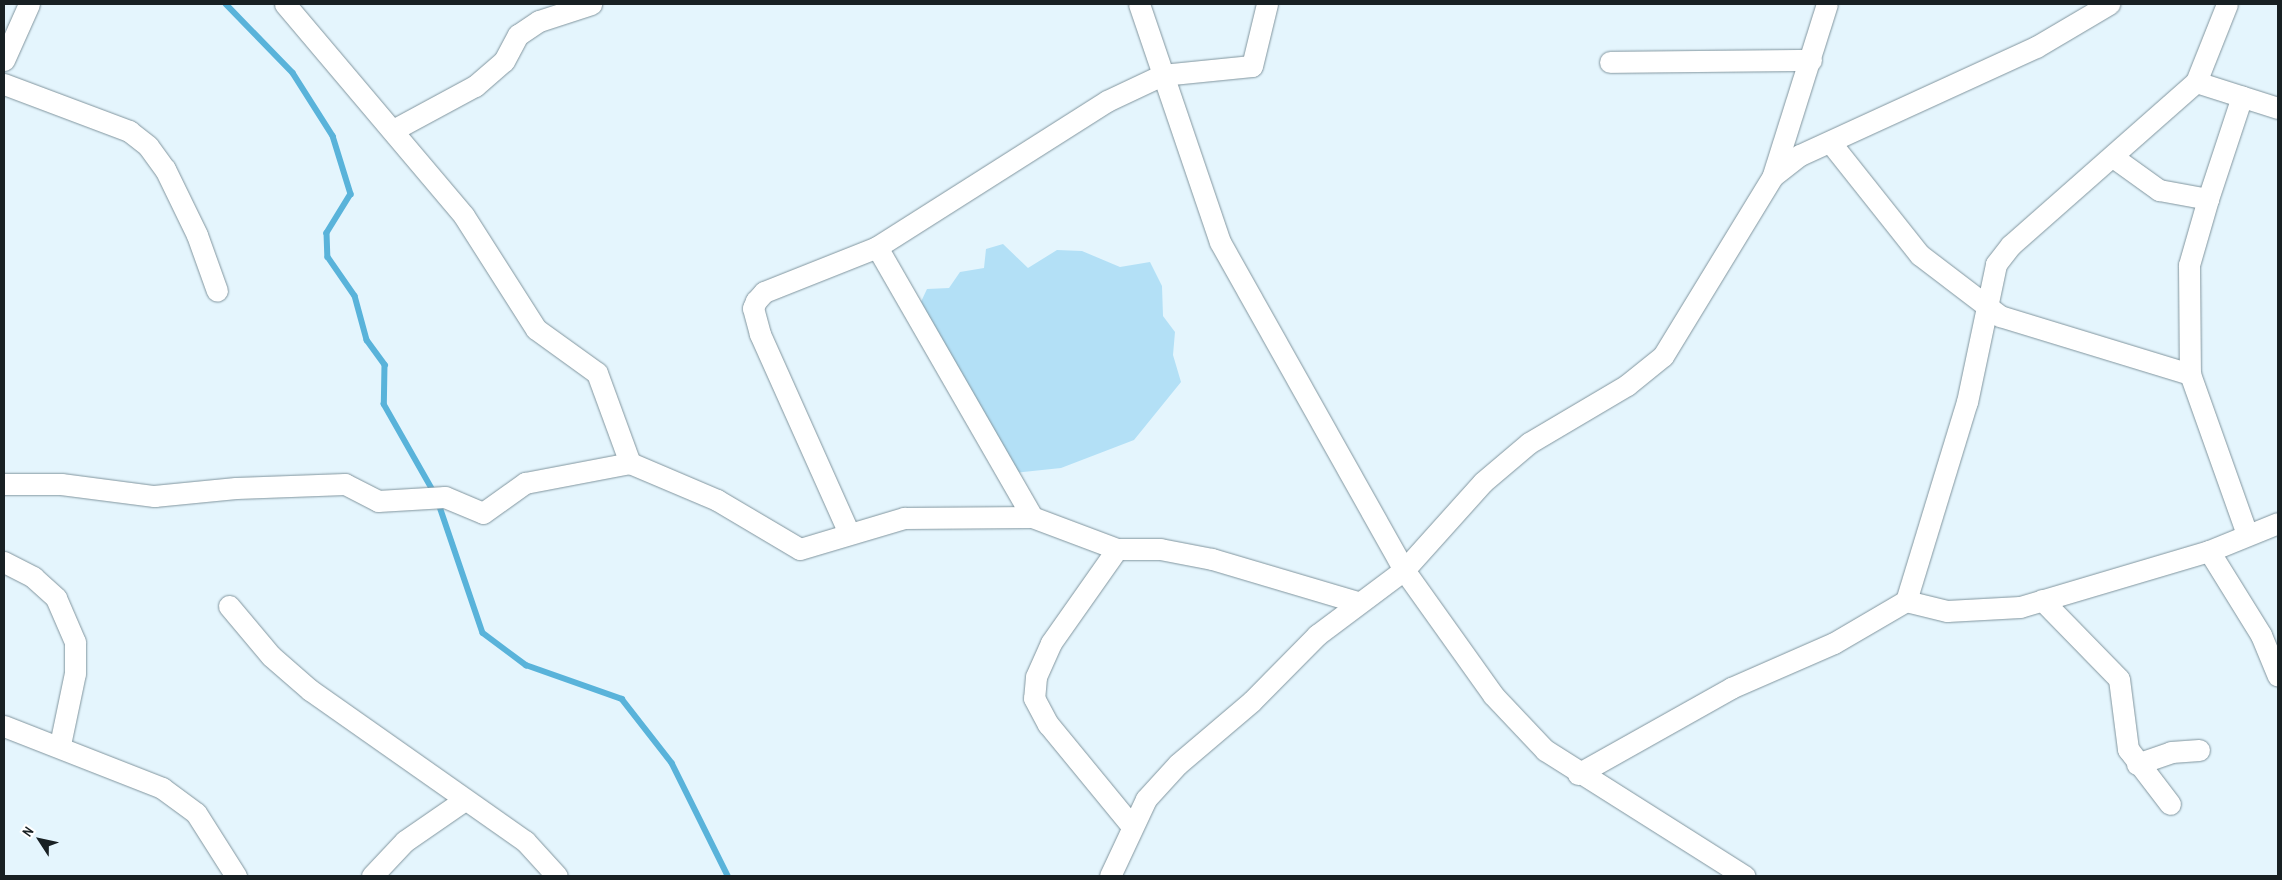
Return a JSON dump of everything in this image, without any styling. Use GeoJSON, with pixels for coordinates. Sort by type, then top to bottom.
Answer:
{"type":"FeatureCollection","features":[{"type":"Feature","properties":{"kind":"street"},"geometry":{"type":"LineString","coordinates":[[4,60],[29,4]]}},
{"type":"Feature","properties":{"kind":"street"},"geometry":{"type":"LineString","coordinates":[[285,4],[395,129],[464,216],[536,329],[597,373],[630,463]]}},
{"type":"Feature","properties":{"kind":"street"},"geometry":{"type":"LineString","coordinates":[[395,129],[475,86],[504,61],[518,35],[539,21],[591,4]]}},
{"type":"Feature","properties":{"kind":"street"},"geometry":{"type":"LineString","coordinates":[[1139,4],[1220,242],[1404,570],[1493,695],[1546,750],[1578,774],[1744,876]]}},
{"type":"Feature","properties":{"kind":"street"},"geometry":{"type":"LineString","coordinates":[[848,531],[773,365],[753,308],[764,292],[877,247],[1032,145],[1107,100],[1162,75],[1252,66],[1267,4]]}},
{"type":"Feature","properties":{"kind":"street"},"geometry":{"type":"LineString","coordinates":[[1110,876],[1131,825],[1159,783],[1358,602],[1404,570],[1483,482],[1529,443],[1627,384],[1663,356],[1773,176],[1811,60],[1827,4]]}},
{"type":"Feature","properties":{"kind":"street"},"geometry":{"type":"LineString","coordinates":[[1773,176],[1800,155],[2036,47],[2109,4]]}},
{"type":"Feature","properties":{"kind":"street"},"geometry":{"type":"LineString","coordinates":[[1906,602],[1966,402],[1996,264],[2011,245],[2196,82],[2227,4]]}},
{"type":"Feature","properties":{"kind":"street"},"geometry":{"type":"LineString","coordinates":[[1610,62],[1811,60]]}},
{"type":"Feature","properties":{"kind":"street"},"geometry":{"type":"LineString","coordinates":[[2196,82],[2278,108]]}},
{"type":"Feature","properties":{"kind":"street"},"geometry":{"type":"LineString","coordinates":[[4,84],[129,131],[148,146],[165,169],[197,235],[217,291]]}},
{"type":"Feature","properties":{"kind":"street"},"geometry":{"type":"LineString","coordinates":[[2242,96],[2208,199],[2189,265],[2190,374],[2247,534]]}},
{"type":"Feature","properties":{"kind":"street"},"geometry":{"type":"LineString","coordinates":[[1830,142],[1920,255],[1986,307],[2061,337],[2190,374]]}},
{"type":"Feature","properties":{"kind":"street"},"geometry":{"type":"LineString","coordinates":[[2113,157],[2159,190],[2208,199]]}},
{"type":"Feature","properties":{"kind":"street"},"geometry":{"type":"LineString","coordinates":[[877,247],[1032,517]]}},
{"type":"Feature","properties":{"kind":"street"},"geometry":{"type":"LineString","coordinates":[[4,484],[60,484],[154,496],[236,488],[345,484],[378,501],[436,498],[483,513],[525,483],[630,463],[717,500],[800,549],[848,531],[920,516],[1032,517],[1116,549],[1160,548],[1212,559],[1358,602]]}},
{"type":"Feature","properties":{"kind":"street"},"geometry":{"type":"LineString","coordinates":[[1578,774],[1731,688],[1834,643],[1906,602],[1958,612],[2020,607],[2209,551],[2278,523]]}},
{"type":"Feature","properties":{"kind":"street"},"geometry":{"type":"LineString","coordinates":[[1116,549],[1051,643],[1036,677],[1034,698],[1048,724],[1131,825]]}},
{"type":"Feature","properties":{"kind":"street"},"geometry":{"type":"LineString","coordinates":[[2209,551],[2261,635],[2278,676]]}},
{"type":"Feature","properties":{"kind":"street"},"geometry":{"type":"LineString","coordinates":[[4,562],[33,577],[56,598],[75,642],[75,673],[60,745]]}},
{"type":"Feature","properties":{"kind":"street"},"geometry":{"type":"LineString","coordinates":[[2042,600],[2119,679],[2124,732],[2137,764],[2170,804]]}},
{"type":"Feature","properties":{"kind":"street"},"geometry":{"type":"LineString","coordinates":[[228,606],[271,656],[310,690],[411,757],[463,801],[525,841],[557,876]]}},
{"type":"Feature","properties":{"kind":"street"},"geometry":{"type":"LineString","coordinates":[[4,726],[60,745],[170,793],[196,814],[236,876]]}},
{"type":"Feature","properties":{"kind":"street"},"geometry":{"type":"LineString","coordinates":[[2137,764],[2171,752],[2199,750]]}},
{"type":"Feature","properties":{"kind":"street"},"geometry":{"type":"LineString","coordinates":[[372,876],[405,841],[463,801]]}},
{"type":"Feature","properties":{"kind":"shaded area"},"geometry":{"type":"Polygon","coordinates":[[[1003,244],[1028,268],[1057,250],[1082,251],[1120,267],[1150,262],[1162,286],[1163,316],[1175,332],[1173,355],[1181,382],[1134,440],[1061,468],[1014,473],[919,306],[927,289],[949,288],[960,272],[984,268],[986,249],[1003,244]]]}},
{"type":"Feature","properties":{"kind":"waterway"},"geometry":{"type":"LineString","coordinates":[[226,4],[293,73],[333,136],[351,194],[327,233],[328,257],[355,296],[367,340],[385,365],[384,404],[434,492]]}},
{"type":"Feature","properties":{"kind":"waterway"},"geometry":{"type":"LineString","coordinates":[[438,501],[483,633],[526,665],[622,699],[672,763],[728,876]]}}]}
